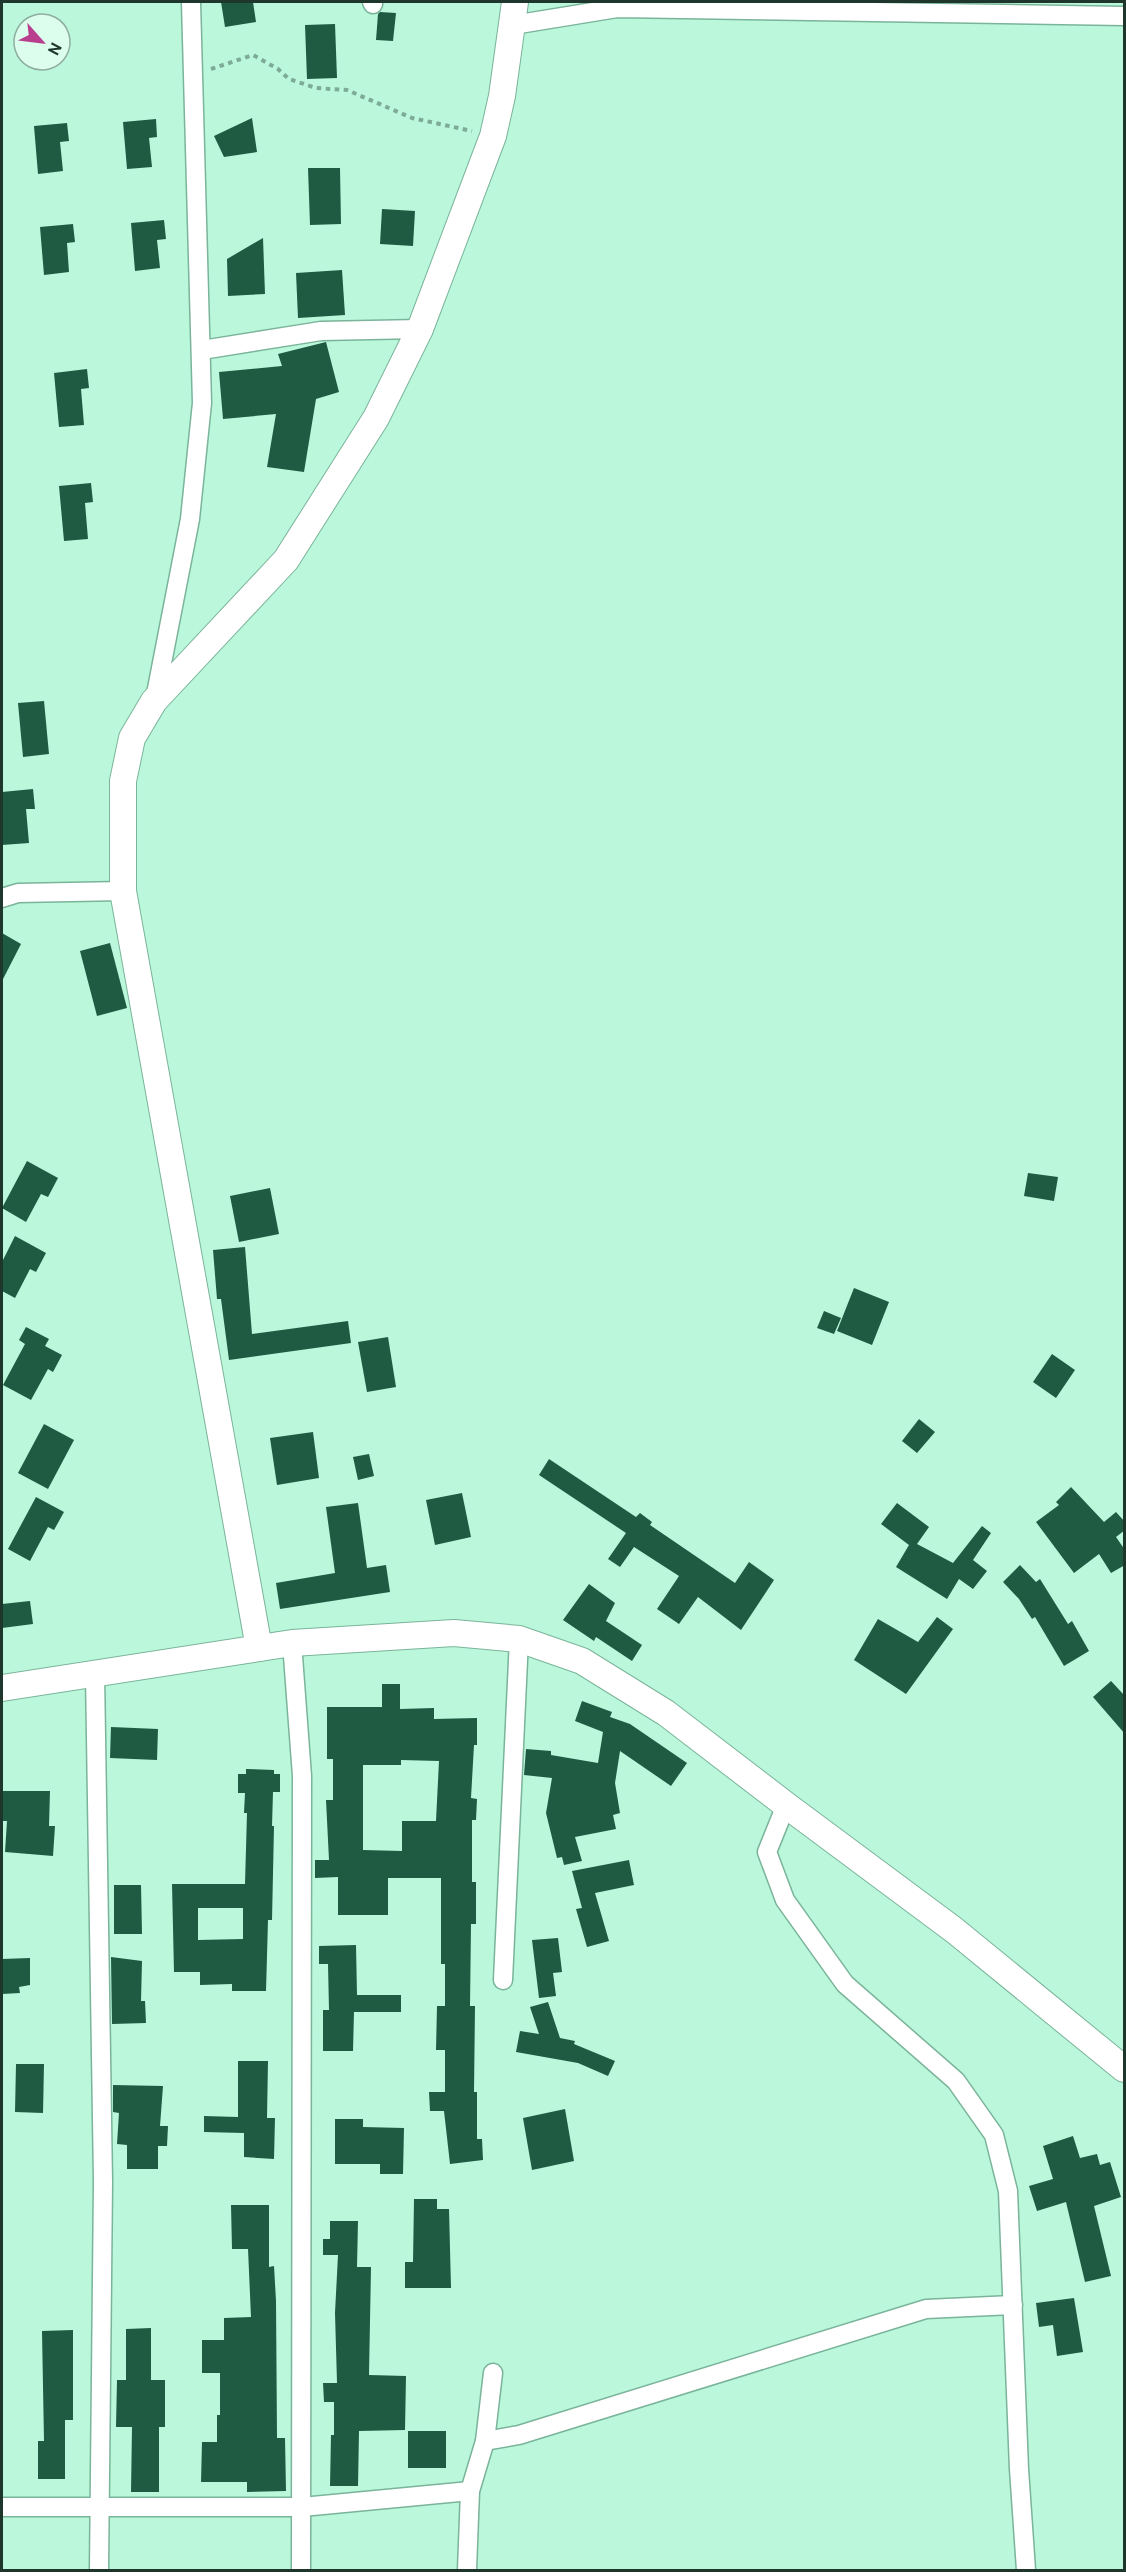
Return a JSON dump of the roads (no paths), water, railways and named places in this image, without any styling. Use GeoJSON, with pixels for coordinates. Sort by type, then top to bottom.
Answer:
{"type":"FeatureCollection","features":[{"type":"Feature","properties":{"kind":"main road"},"geometry":{"type":"LineString","coordinates":[[259,1648],[123,891],[123,781],[132,738],[154,701],[286,560],[376,418],[420,328],[493,136],[502,96],[514,13]]}},
{"type":"Feature","properties":{"kind":"main road"},"geometry":{"type":"LineString","coordinates":[[2,1688],[292,1643],[454,1633],[519,1639],[582,1661],[666,1713],[954,1930],[1125,2069]]}},
{"type":"Feature","properties":{"kind":"street"},"geometry":{"type":"LineString","coordinates":[[154,701],[190,519],[202,403],[191,2]]}},
{"type":"Feature","properties":{"kind":"street"},"geometry":{"type":"LineString","coordinates":[[514,13],[616,8],[1117,11]]}},
{"type":"Feature","properties":{"kind":"street"},"geometry":{"type":"LineString","coordinates":[[202,350],[321,331],[420,328]]}},
{"type":"Feature","properties":{"kind":"street"},"geometry":{"type":"LineString","coordinates":[[2,898],[18,893],[123,891]]}},
{"type":"Feature","properties":{"kind":"street"},"geometry":{"type":"LineString","coordinates":[[503,1980],[519,1639]]}},
{"type":"Feature","properties":{"kind":"street"},"geometry":{"type":"LineString","coordinates":[[292,1643],[302,1776],[301,2571]]}},
{"type":"Feature","properties":{"kind":"street"},"geometry":{"type":"LineString","coordinates":[[95,1673],[104,2182],[99,2571]]}},
{"type":"Feature","properties":{"kind":"street"},"geometry":{"type":"LineString","coordinates":[[786,1805],[767,1852],[785,1900],[845,1984],[956,2080],[994,2134],[1008,2191],[1019,2469],[1026,2571]]}},
{"type":"Feature","properties":{"kind":"street"},"geometry":{"type":"LineString","coordinates":[[485,2441],[519,2435],[926,2309],[1013,2305]]}},
{"type":"Feature","properties":{"kind":"street"},"geometry":{"type":"LineString","coordinates":[[466,2571],[470,2491],[485,2441],[493,2373]]}},
{"type":"Feature","properties":{"kind":"street"},"geometry":{"type":"LineString","coordinates":[[2,2507],[302,2506],[470,2491]]}}]}
